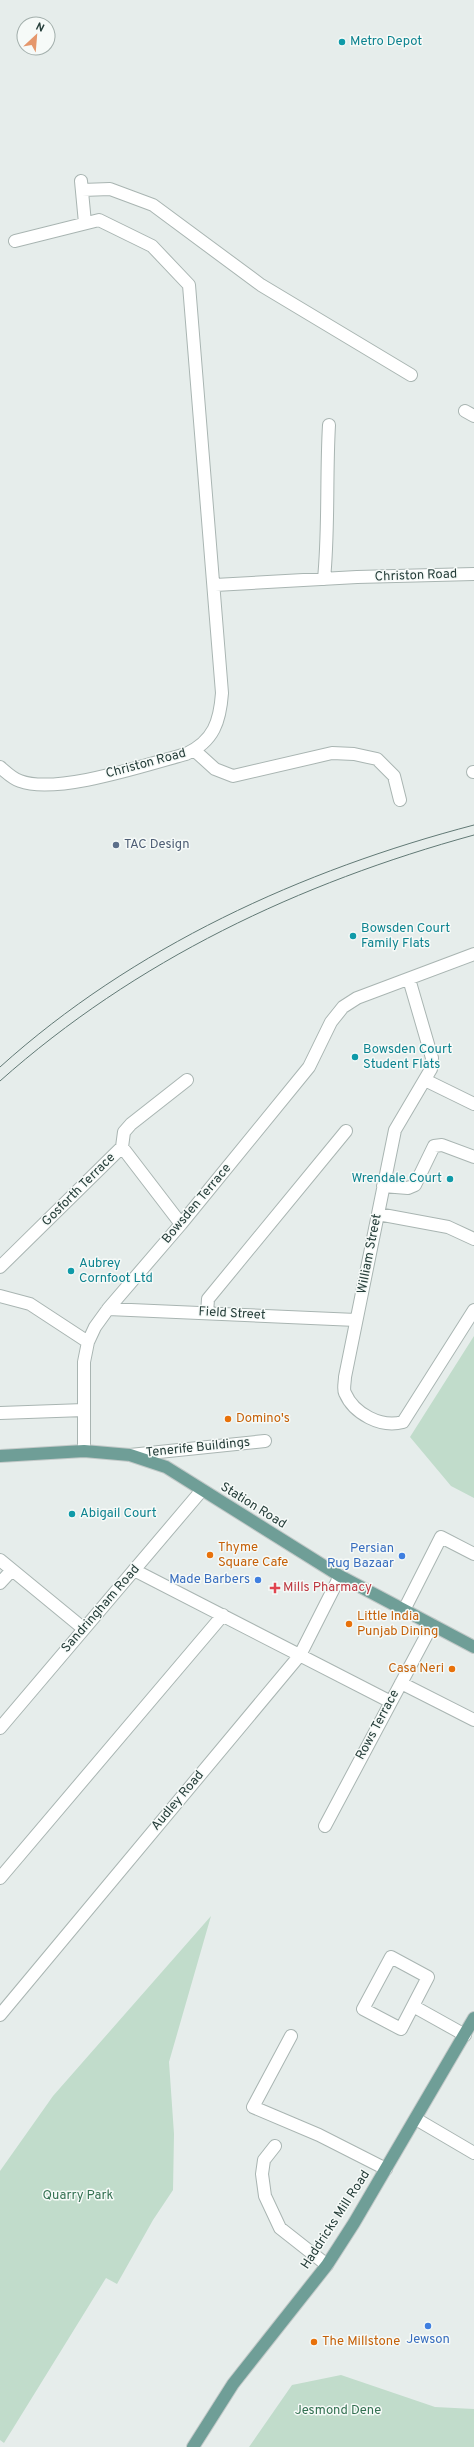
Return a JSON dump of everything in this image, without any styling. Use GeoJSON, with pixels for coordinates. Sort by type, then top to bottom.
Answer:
{"type":"FeatureCollection","features":[{"type":"Feature","properties":{"kind":"main road","name":"Station Road"},"geometry":{"type":"LineString","coordinates":[[0,1456],[84,1451],[130,1455],[166,1467],[340,1576],[474,1647]]}},
{"type":"Feature","properties":{"kind":"main road","name":"Haddricks Mill Road"},"geometry":{"type":"LineString","coordinates":[[194,2447],[233,2384],[327,2265],[416,2119],[474,2018]]}},
{"type":"Feature","properties":{"kind":"street"},"geometry":{"type":"LineString","coordinates":[[85,223],[81,186],[110,189],[154,205],[261,286],[411,375]]}},
{"type":"Feature","properties":{"kind":"street","name":"Christon Road"},"geometry":{"type":"LineString","coordinates":[[0,767],[20,781],[44,785],[71,783],[152,763],[194,750],[201,747],[212,732],[220,715],[222,693],[215,586],[189,285],[152,246],[99,220],[15,241]]}},
{"type":"Feature","properties":{"kind":"street"},"geometry":{"type":"LineString","coordinates":[[324,579],[329,532],[327,470],[329,425]]}},
{"type":"Feature","properties":{"kind":"street","name":"Christon Road"},"geometry":{"type":"LineString","coordinates":[[215,586],[324,579],[474,574]]}},
{"type":"Feature","properties":{"kind":"street"},"geometry":{"type":"LineString","coordinates":[[194,750],[215,769],[233,776],[332,753],[354,754],[377,759],[394,776],[400,800]]}},
{"type":"Feature","properties":{"kind":"street","name":"Bowsden Terrace"},"geometry":{"type":"LineString","coordinates":[[84,1451],[84,1362],[88,1342],[108,1309],[181,1224],[309,1066],[331,1022],[343,1007],[357,998],[474,954]]}},
{"type":"Feature","properties":{"kind":"street","name":"William Street"},"geometry":{"type":"LineString","coordinates":[[409,979],[432,1058],[431,1069],[395,1130],[345,1377],[345,1392],[357,1409],[376,1422],[391,1425],[403,1422],[474,1310]]}},
{"type":"Feature","properties":{"kind":"street","name":"Gosforth Terrace"},"geometry":{"type":"LineString","coordinates":[[0,1267],[122,1148],[124,1132],[131,1124],[187,1080]]}},
{"type":"Feature","properties":{"kind":"street"},"geometry":{"type":"LineString","coordinates":[[425,1080],[474,1104]]}},
{"type":"Feature","properties":{"kind":"street"},"geometry":{"type":"LineString","coordinates":[[207,1313],[208,1299],[346,1131]]}},
{"type":"Feature","properties":{"kind":"street"},"geometry":{"type":"LineString","coordinates":[[383,1186],[408,1188],[415,1185],[434,1146],[442,1145],[474,1157]]}},
{"type":"Feature","properties":{"kind":"street"},"geometry":{"type":"LineString","coordinates":[[122,1148],[181,1224]]}},
{"type":"Feature","properties":{"kind":"street"},"geometry":{"type":"LineString","coordinates":[[378,1214],[448,1227],[474,1239]]}},
{"type":"Feature","properties":{"kind":"street"},"geometry":{"type":"LineString","coordinates":[[0,1296],[30,1304],[88,1342]]}},
{"type":"Feature","properties":{"kind":"street","name":"Field Street"},"geometry":{"type":"LineString","coordinates":[[108,1309],[356,1320]]}},
{"type":"Feature","properties":{"kind":"street"},"geometry":{"type":"LineString","coordinates":[[0,1413],[84,1410]]}},
{"type":"Feature","properties":{"kind":"street","name":"Tenerife Buildings"},"geometry":{"type":"LineString","coordinates":[[130,1455],[265,1441]]}},
{"type":"Feature","properties":{"kind":"street","name":"Sandringham Road"},"geometry":{"type":"LineString","coordinates":[[0,1728],[202,1490]]}},
{"type":"Feature","properties":{"kind":"street"},"geometry":{"type":"LineString","coordinates":[[404,1610],[441,1537],[474,1554]]}},
{"type":"Feature","properties":{"kind":"street"},"geometry":{"type":"LineString","coordinates":[[0,1560],[84,1629]]}},
{"type":"Feature","properties":{"kind":"street"},"geometry":{"type":"LineString","coordinates":[[0,1583],[12,1570]]}},
{"type":"Feature","properties":{"kind":"street"},"geometry":{"type":"LineString","coordinates":[[134,1570],[390,1702]]}},
{"type":"Feature","properties":{"kind":"street","name":"Audley Road"},"geometry":{"type":"LineString","coordinates":[[0,2015],[300,1655],[340,1576]]}},
{"type":"Feature","properties":{"kind":"street"},"geometry":{"type":"LineString","coordinates":[[0,1878],[223,1615]]}},
{"type":"Feature","properties":{"kind":"street","name":"Rows Terrace"},"geometry":{"type":"LineString","coordinates":[[325,1826],[432,1625]]}},
{"type":"Feature","properties":{"kind":"street"},"geometry":{"type":"LineString","coordinates":[[401,1683],[474,1720]]}},
{"type":"Feature","properties":{"kind":"street"},"geometry":{"type":"LineString","coordinates":[[391,1957],[428,1977],[412,2006],[401,2029],[363,2009],[391,1957]]}},
{"type":"Feature","properties":{"kind":"street"},"geometry":{"type":"LineString","coordinates":[[412,2006],[465,2035]]}},
{"type":"Feature","properties":{"kind":"street"},"geometry":{"type":"LineString","coordinates":[[291,2036],[252,2107],[319,2135],[386,2169]]}},
{"type":"Feature","properties":{"kind":"street"},"geometry":{"type":"LineString","coordinates":[[416,2119],[474,2153]]}},
{"type":"Feature","properties":{"kind":"street"},"geometry":{"type":"LineString","coordinates":[[275,2146],[264,2160],[262,2174],[266,2196],[280,2228],[327,2265]]}},
{"type":"Feature","properties":{"kind":"green space"},"geometry":{"type":"Polygon","coordinates":[[[474,1336],[474,1498],[451,1486],[410,1437],[474,1336]]]}},
{"type":"Feature","properties":{"kind":"green space","name":"Quarry Park"},"geometry":{"type":"Polygon","coordinates":[[[211,1916],[169,2062],[174,2134],[173,2190],[153,2220],[117,2284],[106,2278],[4,2443],[0,2440],[0,2171],[53,2096],[211,1916]]]}},
{"type":"Feature","properties":{"kind":"green space","name":"Jesmond Dene"},"geometry":{"type":"Polygon","coordinates":[[[341,2375],[435,2407],[474,2409],[474,2447],[249,2447],[292,2385],[341,2375]]]}},
{"type":"Feature","properties":{"kind":"tram line"},"geometry":{"type":"LineString","coordinates":[[0,1067],[51,1024],[106,985],[163,950],[222,918],[284,890],[346,865],[410,843],[474,825]]}},
{"type":"Feature","properties":{"kind":"tram line"},"geometry":{"type":"LineString","coordinates":[[0,1081],[52,1038],[107,998],[164,963],[222,931],[283,902],[345,877],[409,854],[474,835]]}},
{"type":"Feature","properties":{"kind":"place","name":"Metro Depot"},"geometry":{"type":"Point","coordinates":[342,42]}},
{"type":"Feature","properties":{"kind":"place","name":"TAC Design"},"geometry":{"type":"Point","coordinates":[116,845]}},
{"type":"Feature","properties":{"kind":"place","name":"Bowsden Court Family Flats"},"geometry":{"type":"Point","coordinates":[353,936]}},
{"type":"Feature","properties":{"kind":"place","name":"Bowsden Court Student Flats"},"geometry":{"type":"Point","coordinates":[355,1057]}},
{"type":"Feature","properties":{"kind":"place","name":"Wrendale Court"},"geometry":{"type":"Point","coordinates":[450,1179]}},
{"type":"Feature","properties":{"kind":"place","name":"Aubrey Cornfoot Ltd"},"geometry":{"type":"Point","coordinates":[71,1271]}},
{"type":"Feature","properties":{"kind":"place","name":"Domino's"},"geometry":{"type":"Point","coordinates":[228,1419]}},
{"type":"Feature","properties":{"kind":"place","name":"Abigail Court"},"geometry":{"type":"Point","coordinates":[72,1514]}},
{"type":"Feature","properties":{"kind":"place","name":"Thyme Square Cafe"},"geometry":{"type":"Point","coordinates":[210,1555]}},
{"type":"Feature","properties":{"kind":"place","name":"Persian Rug Bazaar"},"geometry":{"type":"Point","coordinates":[402,1556]}},
{"type":"Feature","properties":{"kind":"place","name":"Made Barbers"},"geometry":{"type":"Point","coordinates":[258,1580]}},
{"type":"Feature","properties":{"kind":"place","name":"Mills Pharmacy"},"geometry":{"type":"Point","coordinates":[275,1588]}},
{"type":"Feature","properties":{"kind":"place","name":"Little India Punjab Dining"},"geometry":{"type":"Point","coordinates":[349,1624]}},
{"type":"Feature","properties":{"kind":"place","name":"Casa Neri"},"geometry":{"type":"Point","coordinates":[452,1669]}},
{"type":"Feature","properties":{"kind":"place","name":"Jewson"},"geometry":{"type":"Point","coordinates":[428,2326]}},
{"type":"Feature","properties":{"kind":"place","name":"The Millstone"},"geometry":{"type":"Point","coordinates":[314,2342]}}]}
